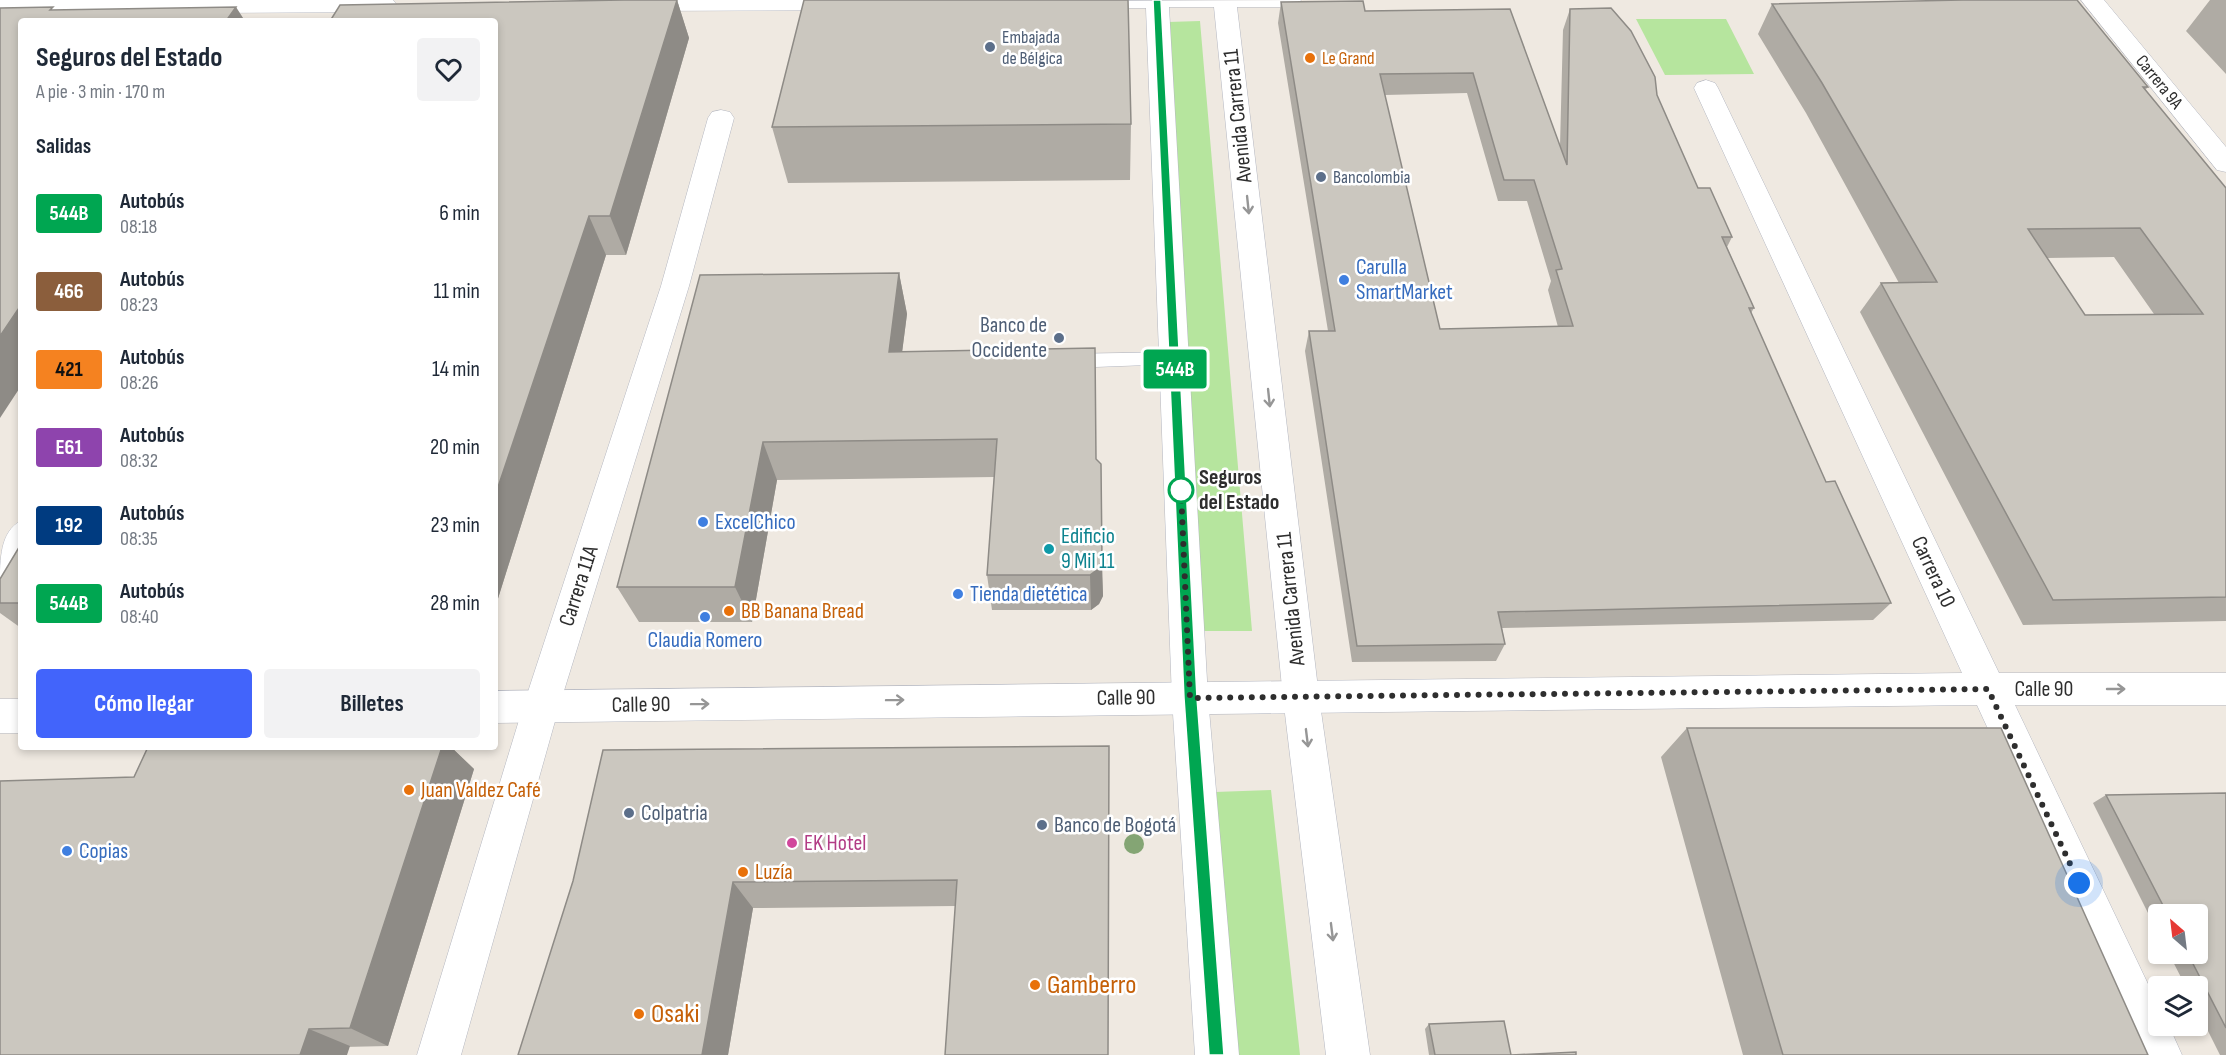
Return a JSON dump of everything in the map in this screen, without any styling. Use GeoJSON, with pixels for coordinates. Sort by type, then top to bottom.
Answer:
{"type":"FeatureCollection","features":[{"type":"Feature","properties":{"kind":"street"},"geometry":{"type":"LineString","coordinates":[[1157,0],[1190,698],[1217,1055]]}},
{"type":"Feature","properties":{"kind":"street","name":"Avenida Carrera 11"},"geometry":{"type":"LineString","coordinates":[[1225,0],[1301,697],[1348,1055]]}},
{"type":"Feature","properties":{"kind":"street"},"geometry":{"type":"LineString","coordinates":[[1058,1],[1290,0]]}},
{"type":"Feature","properties":{"kind":"street","name":"Carrera 9A"},"geometry":{"type":"LineString","coordinates":[[2092,0],[2226,164]]}},
{"type":"Feature","properties":{"kind":"street"},"geometry":{"type":"LineString","coordinates":[[609,4],[869,2]]}},
{"type":"Feature","properties":{"kind":"street"},"geometry":{"type":"LineString","coordinates":[[0,7],[345,9],[407,5]]}},
{"type":"Feature","properties":{"kind":"street","name":"Carrera 10"},"geometry":{"type":"LineString","coordinates":[[1706,88],[2160,1055]]}},
{"type":"Feature","properties":{"kind":"street","name":"Carrera 11A"},"geometry":{"type":"LineString","coordinates":[[439,1055],[541,706],[675,286],[721,118]]}},
{"type":"Feature","properties":{"kind":"street"},"geometry":{"type":"LineString","coordinates":[[0,570],[18,541]]}},
{"type":"Feature","properties":{"kind":"street","name":"Calle 90"},"geometry":{"type":"LineString","coordinates":[[498,707],[1988,689],[2226,689]]}},
{"type":"Feature","properties":{"kind":"street"},"geometry":{"type":"LineString","coordinates":[[0,716],[18,716]]}},
{"type":"Feature","properties":{"kind":"lane"},"geometry":{"type":"LineString","coordinates":[[1053,361],[1174,358]]}},
{"type":"Feature","properties":{"kind":"green space"},"geometry":{"type":"Polygon","coordinates":[[[1636,19],[1726,19],[1754,74],[1665,75],[1636,19]]]}},
{"type":"Feature","properties":{"kind":"green space"},"geometry":{"type":"Polygon","coordinates":[[[1200,21],[1252,631],[1204,631],[1168,22],[1200,21]]]}},
{"type":"Feature","properties":{"kind":"green space"},"geometry":{"type":"Polygon","coordinates":[[[1271,790],[1300,1055],[1236,1055],[1215,792],[1271,790]]]}},
{"type":"Feature","properties":{"kind":"building"},"geometry":{"type":"Polygon","coordinates":[[[677,0],[610,216],[589,216],[498,487],[498,18],[332,18],[340,5],[677,0]]]}},
{"type":"Feature","properties":{"kind":"building"},"geometry":{"type":"Polygon","coordinates":[[[804,0],[1128,0],[1131,124],[772,127],[804,0]]]}},
{"type":"Feature","properties":{"kind":"building"},"geometry":{"type":"Polygon","coordinates":[[[2077,0],[2148,87],[2143,87],[2226,188],[2226,597],[2053,600],[1881,283],[1937,282],[1822,83],[1772,4],[2077,0]],[[2140,228],[2028,229],[2085,315],[2203,314],[2140,228]]]}},
{"type":"Feature","properties":{"kind":"building"},"geometry":{"type":"Polygon","coordinates":[[[1363,1],[1365,11],[1510,9],[1567,165],[1570,9],[1611,8],[1631,31],[1655,77],[1657,95],[1698,188],[1710,188],[1732,237],[1722,237],[1754,308],[1749,308],[1826,482],[1835,481],[1891,603],[1498,612],[1505,644],[1357,646],[1309,331],[1335,331],[1281,2],[1363,1]],[[1473,73],[1380,74],[1440,329],[1573,326],[1556,270],[1562,269],[1534,180],[1504,180],[1473,73]]]}},
{"type":"Feature","properties":{"kind":"building"},"geometry":{"type":"Polygon","coordinates":[[[53,7],[50,10],[236,7],[228,18],[18,18],[18,309],[0,336],[0,8],[53,7]]]}},
{"type":"Feature","properties":{"kind":"building"},"geometry":{"type":"Polygon","coordinates":[[[899,273],[889,352],[1095,348],[1096,459],[1101,464],[1102,560],[1098,569],[1090,575],[987,575],[997,439],[763,442],[735,587],[617,587],[700,275],[899,273]]]}},
{"type":"Feature","properties":{"kind":"building"},"geometry":{"type":"Polygon","coordinates":[[[18,549],[18,603],[0,603],[0,579],[18,549]]]}},
{"type":"Feature","properties":{"kind":"building"},"geometry":{"type":"Polygon","coordinates":[[[1687,728],[2001,728],[2148,1055],[1783,1055],[1687,728]]]}},
{"type":"Feature","properties":{"kind":"building"},"geometry":{"type":"Polygon","coordinates":[[[1109,746],[1108,1055],[945,1055],[957,880],[733,882],[702,1055],[518,1055],[573,881],[603,750],[1109,746]]]}},
{"type":"Feature","properties":{"kind":"building"},"geometry":{"type":"Polygon","coordinates":[[[147,750],[441,750],[350,1028],[309,1029],[300,1055],[0,1055],[0,781],[134,777],[147,750]]]}},
{"type":"Feature","properties":{"kind":"building"},"geometry":{"type":"Polygon","coordinates":[[[2226,793],[2226,1028],[2208,993],[2208,976],[2199,976],[2193,964],[2208,964],[2208,904],[2162,904],[2106,795],[2226,793]]]}},
{"type":"Feature","properties":{"kind":"building"},"geometry":{"type":"Polygon","coordinates":[[[1504,1021],[1511,1055],[1435,1055],[1429,1024],[1504,1021]]]}},
{"type":"Feature","properties":{"kind":"building"},"geometry":{"type":"Polygon","coordinates":[[[1576,1052],[1576,1055],[1511,1055],[1576,1052]]]}},
{"type":"Feature","properties":{"kind":"bus line","name":"544B"},"geometry":{"type":"LineString","coordinates":[[1157,0],[1190,698],[1217,1055]]}},
{"type":"Feature","properties":{"kind":"place","name":"Embajada de Bélgica"},"geometry":{"type":"Point","coordinates":[990,47]}},
{"type":"Feature","properties":{"kind":"place","name":"Le Grand"},"geometry":{"type":"Point","coordinates":[1310,58]}},
{"type":"Feature","properties":{"kind":"place","name":"Bancolombia"},"geometry":{"type":"Point","coordinates":[1321,177]}},
{"type":"Feature","properties":{"kind":"place","name":"Carulla SmartMarket"},"geometry":{"type":"Point","coordinates":[1344,280]}},
{"type":"Feature","properties":{"kind":"place","name":"Banco de Occidente"},"geometry":{"type":"Point","coordinates":[1059,338]}},
{"type":"Feature","properties":{"kind":"place","name":"Seguros del Estado"},"geometry":{"type":"Point","coordinates":[1181,490]}},
{"type":"Feature","properties":{"kind":"place","name":"ExcelChico"},"geometry":{"type":"Point","coordinates":[703,522]}},
{"type":"Feature","properties":{"kind":"place","name":"Edificio 9 Mil 11"},"geometry":{"type":"Point","coordinates":[1049,549]}},
{"type":"Feature","properties":{"kind":"place","name":"Tienda dietética"},"geometry":{"type":"Point","coordinates":[958,594]}},
{"type":"Feature","properties":{"kind":"place","name":"BB Banana Bread"},"geometry":{"type":"Point","coordinates":[729,611]}},
{"type":"Feature","properties":{"kind":"place","name":"Claudia Romero"},"geometry":{"type":"Point","coordinates":[705,617]}},
{"type":"Feature","properties":{"kind":"place","name":"Juan Valdez Café"},"geometry":{"type":"Point","coordinates":[409,790]}},
{"type":"Feature","properties":{"kind":"place","name":"Colpatria"},"geometry":{"type":"Point","coordinates":[629,813]}},
{"type":"Feature","properties":{"kind":"place","name":"Banco de Bogotá"},"geometry":{"type":"Point","coordinates":[1042,825]}},
{"type":"Feature","properties":{"kind":"place","name":"EK Hotel"},"geometry":{"type":"Point","coordinates":[792,843]}},
{"type":"Feature","properties":{"kind":"place","name":"Copias"},"geometry":{"type":"Point","coordinates":[67,851]}},
{"type":"Feature","properties":{"kind":"place","name":"Luzía"},"geometry":{"type":"Point","coordinates":[743,872]}},
{"type":"Feature","properties":{"kind":"place","name":"Gamberro"},"geometry":{"type":"Point","coordinates":[1035,985]}},
{"type":"Feature","properties":{"kind":"place","name":"Osaki"},"geometry":{"type":"Point","coordinates":[639,1014]}},
{"type":"Feature","properties":{"kind":"route"},"geometry":{"type":"LineString","coordinates":[[1181,490],[1190,698],[1988,689],[2079,883]]}}]}
